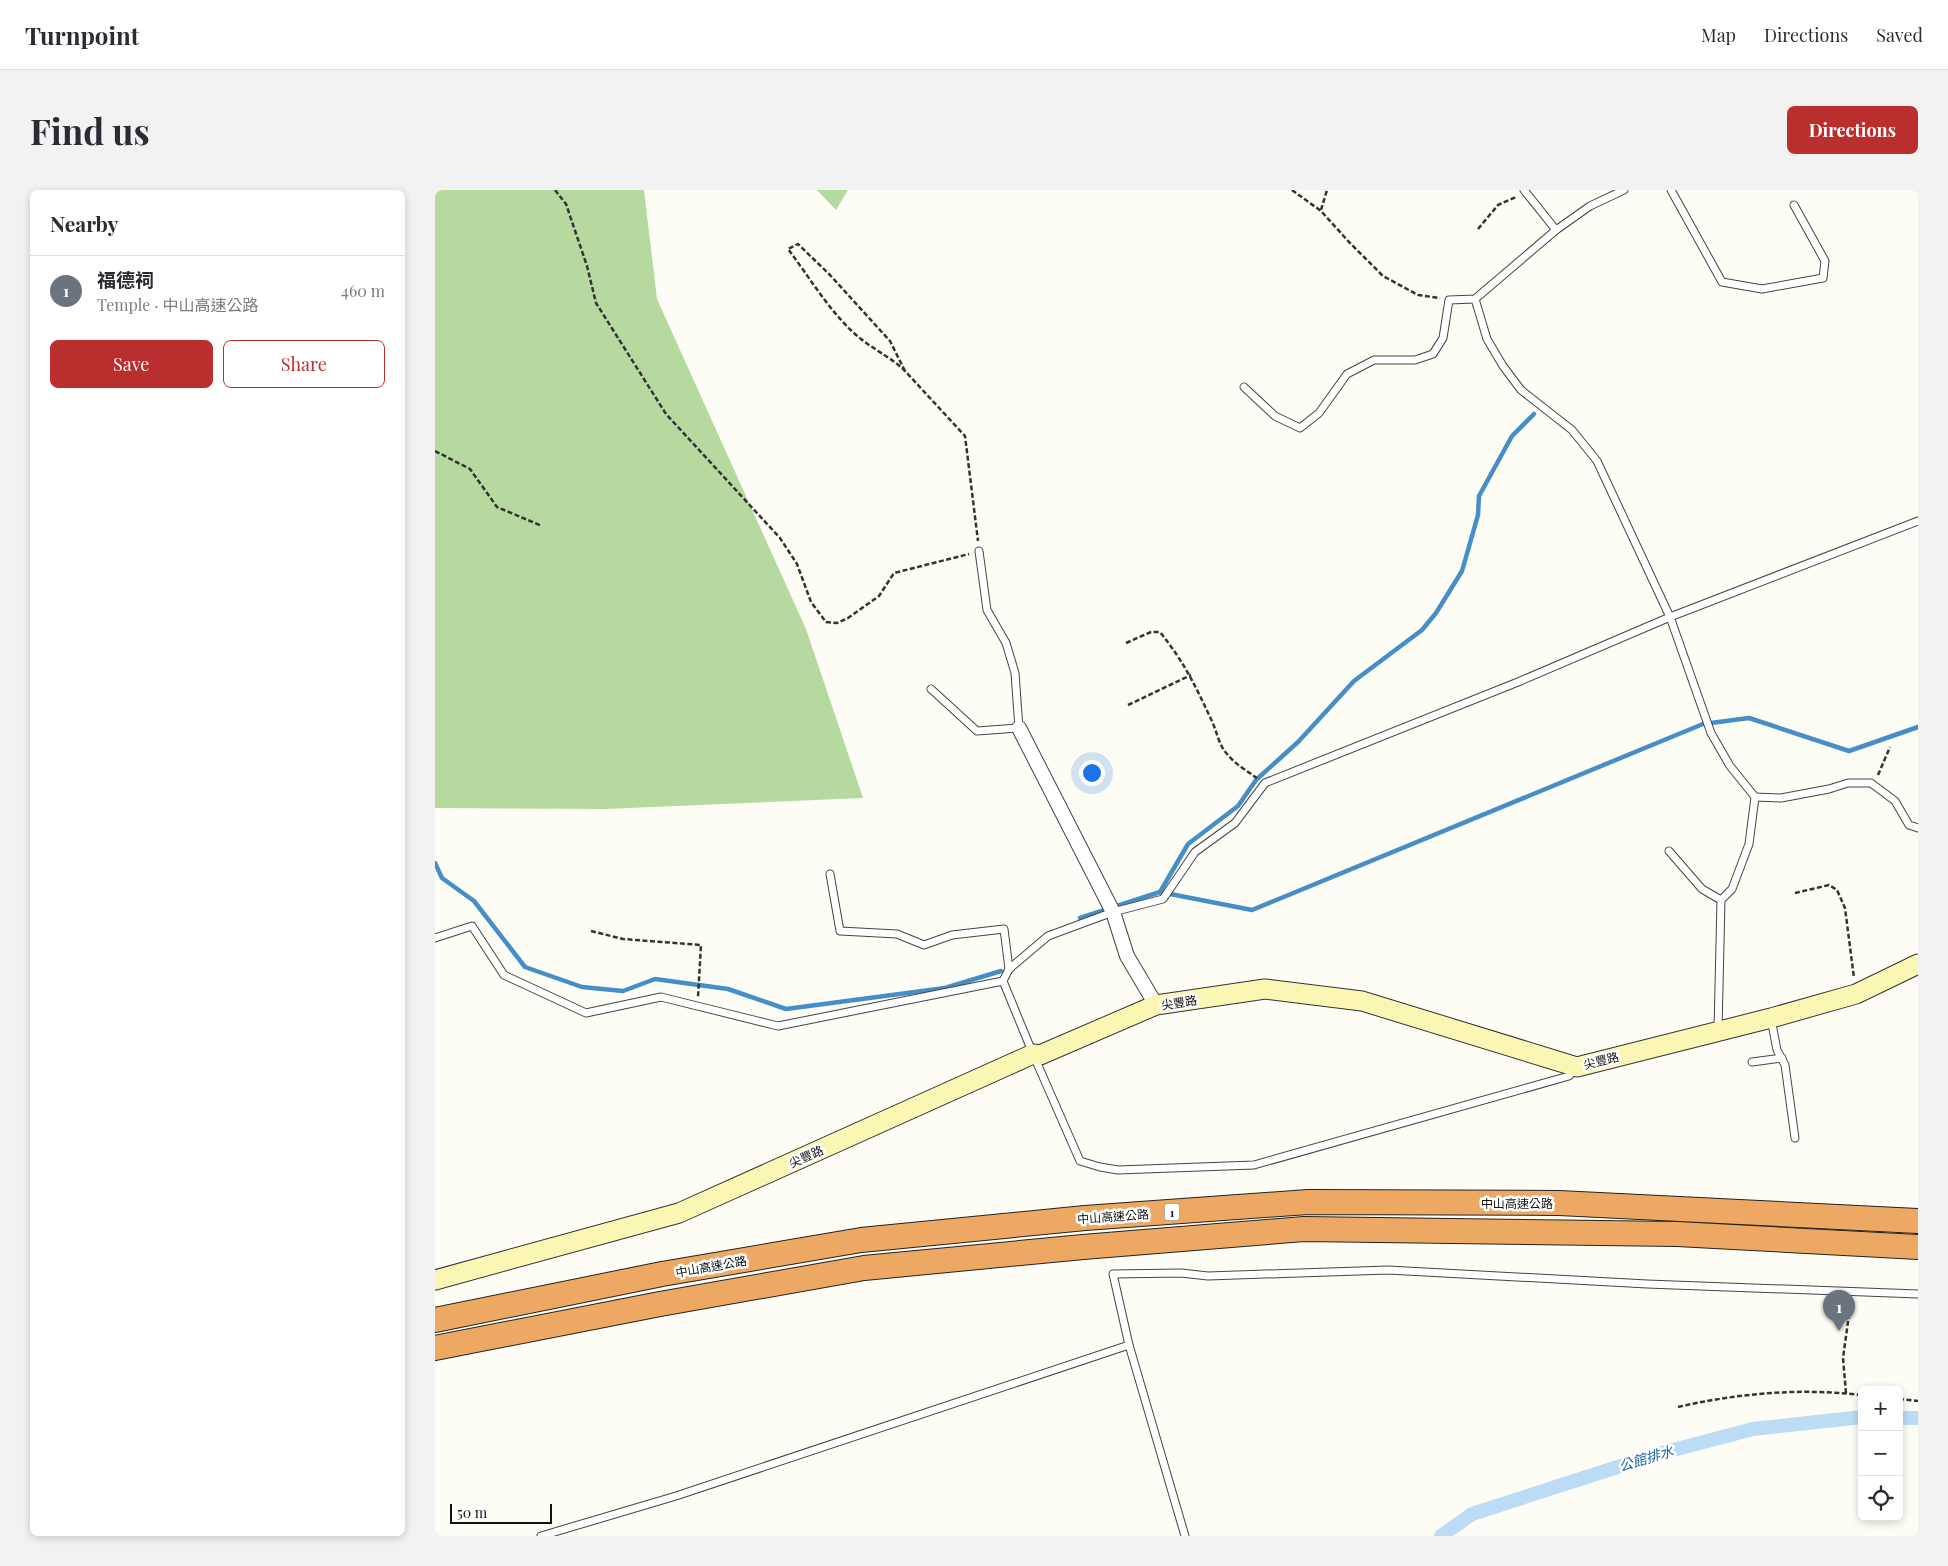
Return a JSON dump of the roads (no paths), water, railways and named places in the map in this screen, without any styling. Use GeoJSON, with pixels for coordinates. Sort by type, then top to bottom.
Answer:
{"type":"FeatureCollection","features":[{"type":"Feature","properties":{"kind":"highway","name":"中山高速公路"},"geometry":{"type":"LineString","coordinates":[[435,1320],[662,1274],[861,1240],[1085,1218],[1298,1202],[1559,1203],[1918,1222]]}},
{"type":"Feature","properties":{"kind":"highway","name":"1"},"geometry":{"type":"LineString","coordinates":[[435,1348],[660,1304],[864,1268],[1083,1247],[1304,1229],[1677,1234],[1918,1247]]}},
{"type":"Feature","properties":{"kind":"street"},"geometry":{"type":"LineString","coordinates":[[1019,728],[1110,906],[1127,956],[1156,1005]]}},
{"type":"Feature","properties":{"kind":"street","name":"尖豐路"},"geometry":{"type":"LineString","coordinates":[[435,1280],[679,1213],[1033,1054],[1041,1055],[1156,1005],[1265,989],[1362,1001],[1577,1067],[1771,1018],[1856,994],[1918,964]]}},
{"type":"Feature","properties":{"kind":"lane"},"geometry":{"type":"LineString","coordinates":[[1244,387],[1275,416],[1300,428],[1319,414],[1347,374],[1374,360],[1415,360],[1433,354],[1443,338],[1449,300],[1475,299],[1556,230],[1590,206],[1624,190]]}},
{"type":"Feature","properties":{"kind":"lane"},"geometry":{"type":"LineString","coordinates":[[1671,190],[1722,282],[1762,288],[1823,278],[1825,260],[1794,205]]}},
{"type":"Feature","properties":{"kind":"lane"},"geometry":{"type":"LineString","coordinates":[[1526,191],[1556,230]]}},
{"type":"Feature","properties":{"kind":"lane"},"geometry":{"type":"LineString","coordinates":[[1475,299],[1487,339],[1503,366],[1521,390],[1572,430],[1597,461],[1670,617],[1711,733],[1731,766],[1755,797],[1749,844],[1732,889],[1721,900],[1717,1031]]}},
{"type":"Feature","properties":{"kind":"lane"},"geometry":{"type":"LineString","coordinates":[[1577,1067],[1569,1076],[1254,1165],[1117,1170],[1080,1161],[1003,981],[1009,969],[1049,936],[1110,906],[1163,900],[1195,852],[1235,823],[1265,783],[1518,682],[1670,617],[1918,521]]}},
{"type":"Feature","properties":{"kind":"lane"},"geometry":{"type":"LineString","coordinates":[[931,689],[977,731],[1019,728],[1015,673],[1006,643],[987,610],[979,551]]}},
{"type":"Feature","properties":{"kind":"lane"},"geometry":{"type":"LineString","coordinates":[[1755,797],[1781,798],[1829,789],[1848,783],[1871,783],[1895,801],[1909,825],[1918,828]]}},
{"type":"Feature","properties":{"kind":"lane"},"geometry":{"type":"LineString","coordinates":[[1669,851],[1702,889],[1721,900]]}},
{"type":"Feature","properties":{"kind":"lane"},"geometry":{"type":"LineString","coordinates":[[830,874],[840,931],[897,934],[924,945],[952,935],[1004,929],[1009,969]]}},
{"type":"Feature","properties":{"kind":"lane"},"geometry":{"type":"LineString","coordinates":[[435,938],[472,926],[504,975],[586,1013],[661,997],[777,1026],[1003,981]]}},
{"type":"Feature","properties":{"kind":"lane"},"geometry":{"type":"LineString","coordinates":[[1771,1018],[1777,1050],[1785,1065],[1795,1138]]}},
{"type":"Feature","properties":{"kind":"lane"},"geometry":{"type":"LineString","coordinates":[[1752,1062],[1782,1058]]}},
{"type":"Feature","properties":{"kind":"lane"},"geometry":{"type":"LineString","coordinates":[[1185,1536],[1129,1345],[1113,1274],[1181,1273],[1208,1276],[1388,1270],[1647,1284],[1918,1294]]}},
{"type":"Feature","properties":{"kind":"lane"},"geometry":{"type":"LineString","coordinates":[[541,1536],[676,1496],[1129,1345]]}},
{"type":"Feature","properties":{"kind":"waterway"},"geometry":{"type":"LineString","coordinates":[[1160,892],[1188,844],[1238,806],[1256,780],[1298,742],[1354,681],[1422,630],[1436,613],[1462,571],[1478,515],[1479,496],[1512,436],[1534,414]]}},
{"type":"Feature","properties":{"kind":"waterway"},"geometry":{"type":"LineString","coordinates":[[1080,918],[1160,892],[1252,910],[1703,724],[1749,718],[1849,751],[1918,727]]}},
{"type":"Feature","properties":{"kind":"waterway"},"geometry":{"type":"LineString","coordinates":[[435,863],[442,878],[474,901],[525,967],[582,987],[623,991],[655,979],[728,989],[786,1009],[945,988],[1001,971]]}},
{"type":"Feature","properties":{"kind":"waterway","name":"公館排水"},"geometry":{"type":"LineString","coordinates":[[1441,1536],[1472,1514],[1658,1454],[1753,1429],[1858,1417]]}},
{"type":"Feature","properties":{"kind":"waterway","name":"公館排水"},"geometry":{"type":"LineString","coordinates":[[1903,1418],[1918,1418]]}},
{"type":"Feature","properties":{"kind":"place","name":"福德祠"},"geometry":{"type":"Point","coordinates":[1839,1331]}}]}
